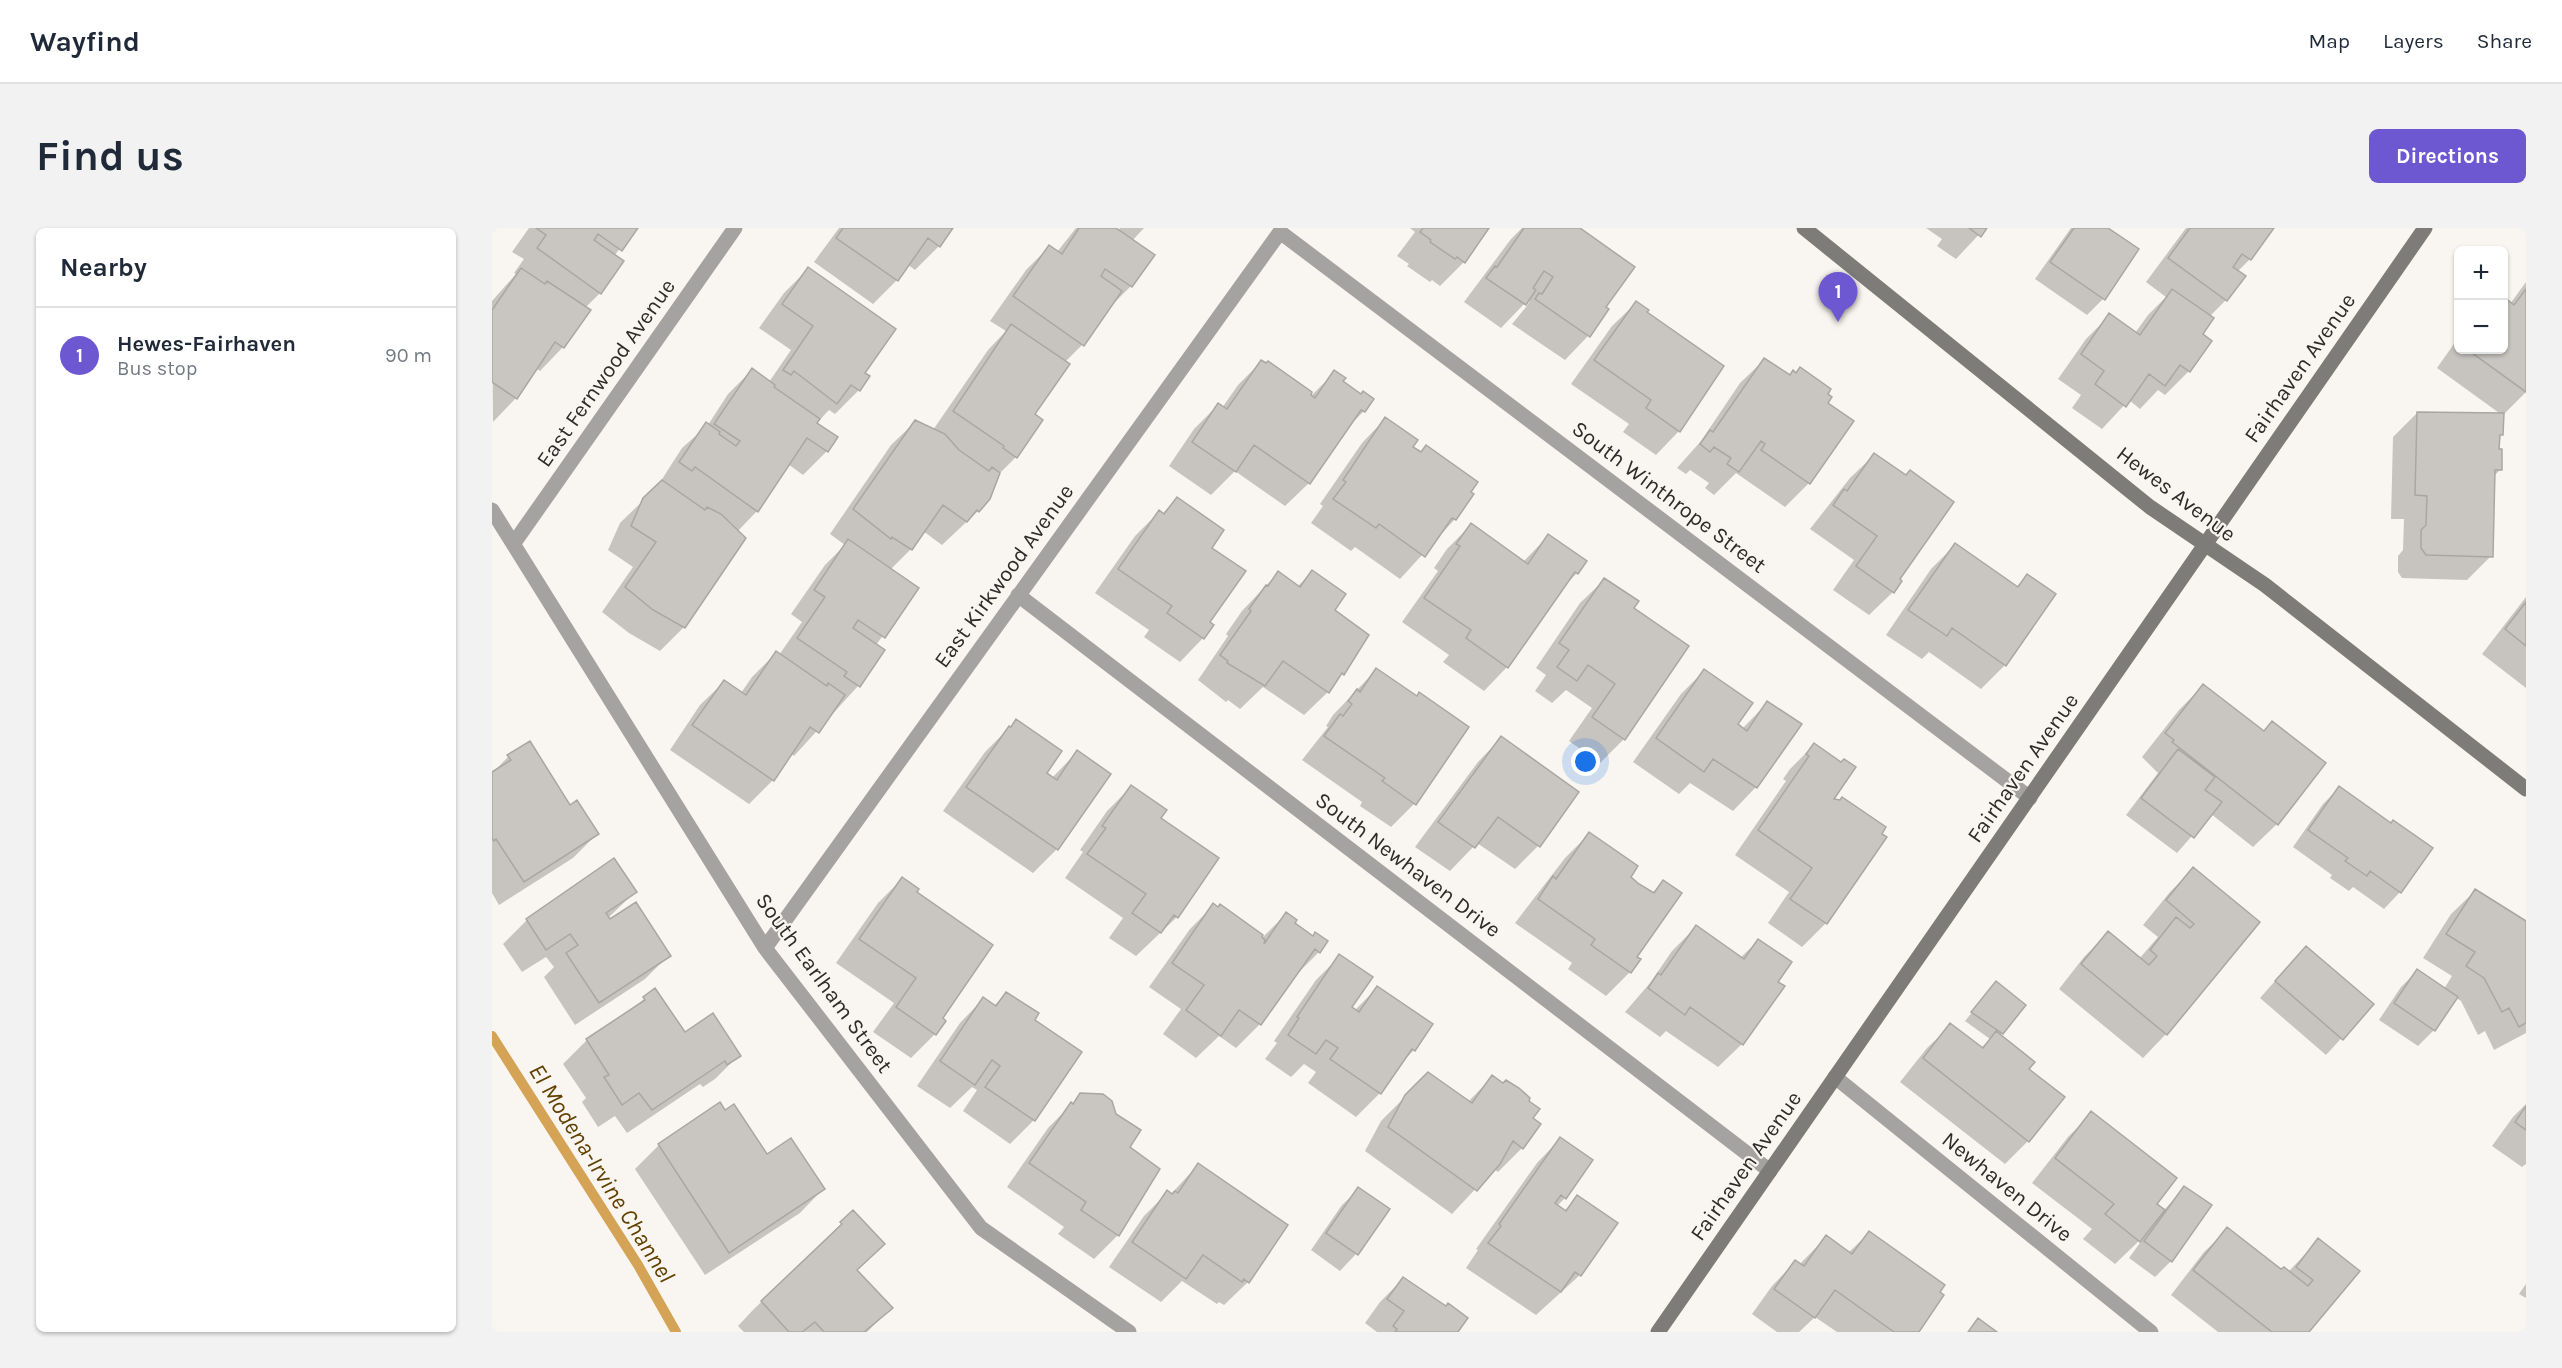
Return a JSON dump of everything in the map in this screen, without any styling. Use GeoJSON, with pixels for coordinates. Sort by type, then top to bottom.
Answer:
{"type":"FeatureCollection","features":[{"type":"Feature","properties":{"kind":"main road","name":"Hewes Avenue"},"geometry":{"type":"LineString","coordinates":[[1804,228],[2150,507],[2204,546],[2265,585],[2526,789]]}},
{"type":"Feature","properties":{"kind":"main road","name":"Fairhaven Avenue"},"geometry":{"type":"LineString","coordinates":[[1658,1332],[2425,228]]}},
{"type":"Feature","properties":{"kind":"street","name":"East Fernwood Avenue"},"geometry":{"type":"LineString","coordinates":[[514,543],[735,228]]}},
{"type":"Feature","properties":{"kind":"street","name":"East Kirkwood Avenue"},"geometry":{"type":"LineString","coordinates":[[765,948],[1280,232]]}},
{"type":"Feature","properties":{"kind":"street","name":"South Winthrope Street"},"geometry":{"type":"LineString","coordinates":[[1280,232],[2030,798]]}},
{"type":"Feature","properties":{"kind":"street","name":"South Earlham Street"},"geometry":{"type":"LineString","coordinates":[[492,510],[765,948],[981,1228],[1129,1332]]}},
{"type":"Feature","properties":{"kind":"street","name":"South Newhaven Drive"},"geometry":{"type":"LineString","coordinates":[[1018,595],[1770,1171]]}},
{"type":"Feature","properties":{"kind":"street","name":"Newhaven Drive"},"geometry":{"type":"LineString","coordinates":[[1835,1077],[2151,1332]]}},
{"type":"Feature","properties":{"kind":"building"},"geometry":{"type":"Polygon","coordinates":[[[536,228],[638,228],[622,251],[598,234],[594,240],[624,261],[601,294],[537,248],[546,235],[536,228]]]}},
{"type":"Feature","properties":{"kind":"building"},"geometry":{"type":"Polygon","coordinates":[[[843,228],[953,228],[940,247],[928,238],[898,281],[836,238],[843,228]]]}},
{"type":"Feature","properties":{"kind":"building"},"geometry":{"type":"Polygon","coordinates":[[[1079,228],[1116,228],[1155,255],[1132,287],[1105,269],[1101,276],[1122,291],[1084,346],[1013,296],[1049,245],[1062,254],[1079,228]]]}},
{"type":"Feature","properties":{"kind":"building"},"geometry":{"type":"Polygon","coordinates":[[[1423,228],[1489,228],[1465,263],[1430,242],[1431,240],[1420,232],[1423,228]]]}},
{"type":"Feature","properties":{"kind":"building"},"geometry":{"type":"Polygon","coordinates":[[[1524,228],[1580,228],[1635,267],[1606,307],[1609,309],[1590,337],[1535,299],[1539,293],[1542,294],[1553,277],[1544,271],[1533,288],[1536,290],[1526,305],[1486,278],[1495,266],[1497,267],[1524,228]]]}},
{"type":"Feature","properties":{"kind":"building"},"geometry":{"type":"Polygon","coordinates":[[[1969,228],[1987,228],[1981,237],[1969,228]]]}},
{"type":"Feature","properties":{"kind":"building"},"geometry":{"type":"Polygon","coordinates":[[[2074,228],[2108,228],[2139,249],[2105,300],[2050,262],[2074,228]]]}},
{"type":"Feature","properties":{"kind":"building"},"geometry":{"type":"Polygon","coordinates":[[[2190,228],[2274,228],[2251,260],[2242,254],[2233,267],[2246,276],[2227,301],[2168,258],[2190,228]]]}},
{"type":"Feature","properties":{"kind":"building"},"geometry":{"type":"Polygon","coordinates":[[[808,267],[896,329],[865,373],[870,376],[860,391],[851,385],[837,404],[794,371],[791,375],[783,370],[813,326],[782,304],[808,267]]]}},
{"type":"Feature","properties":{"kind":"building"},"geometry":{"type":"Polygon","coordinates":[[[521,268],[545,284],[547,281],[591,310],[564,348],[555,342],[517,399],[492,382],[492,310],[521,268]]]}},
{"type":"Feature","properties":{"kind":"building"},"geometry":{"type":"Polygon","coordinates":[[[2172,289],[2214,318],[2203,334],[2212,341],[2190,372],[2180,365],[2165,386],[2149,374],[2126,407],[2095,384],[2104,371],[2081,354],[2109,313],[2140,335],[2172,289]]]}},
{"type":"Feature","properties":{"kind":"building"},"geometry":{"type":"Polygon","coordinates":[[[2526,289],[2526,392],[2474,354],[2508,354],[2508,300],[2514,305],[2526,289]]]}},
{"type":"Feature","properties":{"kind":"building"},"geometry":{"type":"Polygon","coordinates":[[[1636,301],[1649,310],[1647,312],[1724,366],[1680,432],[1646,408],[1651,400],[1594,360],[1636,301]]]}},
{"type":"Feature","properties":{"kind":"building"},"geometry":{"type":"Polygon","coordinates":[[[1011,324],[1070,364],[1035,414],[1043,420],[1017,458],[1003,448],[1004,446],[953,411],[1011,324]]]}},
{"type":"Feature","properties":{"kind":"building"},"geometry":{"type":"Polygon","coordinates":[[[1764,358],[1790,375],[1793,370],[1796,373],[1800,367],[1831,389],[1828,394],[1832,397],[1828,403],[1854,421],[1810,484],[1761,450],[1765,444],[1761,441],[1739,472],[1727,464],[1731,458],[1714,447],[1710,452],[1700,444],[1710,430],[1713,432],[1764,358]]]}},
{"type":"Feature","properties":{"kind":"building"},"geometry":{"type":"Polygon","coordinates":[[[1261,360],[1266,363],[1268,361],[1312,392],[1311,395],[1315,398],[1334,370],[1346,378],[1343,381],[1361,394],[1363,391],[1374,399],[1365,412],[1361,410],[1310,484],[1254,445],[1236,472],[1192,442],[1218,403],[1227,409],[1261,360]]]}},
{"type":"Feature","properties":{"kind":"building"},"geometry":{"type":"Polygon","coordinates":[[[752,368],[775,385],[774,387],[820,419],[817,423],[838,437],[828,452],[807,438],[758,512],[695,467],[692,471],[679,462],[706,422],[736,446],[740,441],[714,424],[752,368]]]}},
{"type":"Feature","properties":{"kind":"building"},"geometry":{"type":"Polygon","coordinates":[[[2417,412],[2504,413],[2503,435],[2500,435],[2499,449],[2502,449],[2502,470],[2495,470],[2493,557],[2426,555],[2421,548],[2421,530],[2426,525],[2427,496],[2415,495],[2417,412]]]}},
{"type":"Feature","properties":{"kind":"building"},"geometry":{"type":"Polygon","coordinates":[[[1385,417],[1418,440],[1413,447],[1421,452],[1426,445],[1478,482],[1471,492],[1474,494],[1456,520],[1452,518],[1425,557],[1379,524],[1376,528],[1333,499],[1346,482],[1343,480],[1385,417]]]}},
{"type":"Feature","properties":{"kind":"building"},"geometry":{"type":"Polygon","coordinates":[[[915,420],[945,434],[959,450],[989,471],[992,467],[1000,473],[990,499],[979,512],[977,510],[967,522],[943,505],[912,550],[892,537],[891,539],[853,509],[915,420]]]}},
{"type":"Feature","properties":{"kind":"building"},"geometry":{"type":"Polygon","coordinates":[[[1874,453],[1906,475],[1910,470],[1954,502],[1900,579],[1902,581],[1894,593],[1856,566],[1877,536],[1833,505],[1844,489],[1847,491],[1874,453]]]}},
{"type":"Feature","properties":{"kind":"building"},"geometry":{"type":"Polygon","coordinates":[[[662,480],[705,510],[707,507],[721,514],[746,538],[685,628],[653,610],[625,587],[656,542],[631,526],[643,498],[662,480]]]}},
{"type":"Feature","properties":{"kind":"building"},"geometry":{"type":"Polygon","coordinates":[[[1177,497],[1224,530],[1212,548],[1246,571],[1210,622],[1214,625],[1204,639],[1167,613],[1172,606],[1118,569],[1159,510],[1164,514],[1177,497]]]}},
{"type":"Feature","properties":{"kind":"building"},"geometry":{"type":"Polygon","coordinates":[[[1471,523],[1528,564],[1548,534],[1587,561],[1578,574],[1575,572],[1508,668],[1466,638],[1471,630],[1424,598],[1460,546],[1456,544],[1471,523]]]}},
{"type":"Feature","properties":{"kind":"building"},"geometry":{"type":"Polygon","coordinates":[[[848,539],[919,588],[885,638],[858,620],[853,628],[885,650],[860,687],[844,676],[847,672],[797,638],[825,597],[814,590],[848,539]]]}},
{"type":"Feature","properties":{"kind":"building"},"geometry":{"type":"Polygon","coordinates":[[[1955,543],[2018,587],[2027,574],[2056,594],[2006,666],[1952,628],[1947,636],[1908,610],[1955,543]]]}},
{"type":"Feature","properties":{"kind":"building"},"geometry":{"type":"Polygon","coordinates":[[[1312,570],[1346,594],[1335,610],[1369,635],[1344,675],[1342,673],[1329,693],[1283,661],[1265,686],[1227,663],[1228,661],[1220,655],[1251,611],[1249,609],[1278,571],[1300,587],[1312,570]]]}},
{"type":"Feature","properties":{"kind":"building"},"geometry":{"type":"Polygon","coordinates":[[[1604,578],[1639,601],[1634,608],[1689,646],[1625,740],[1592,717],[1615,684],[1588,665],[1577,681],[1557,667],[1569,650],[1559,643],[1604,578]]]}},
{"type":"Feature","properties":{"kind":"building"},"geometry":{"type":"Polygon","coordinates":[[[2526,602],[2526,646],[2505,629],[2526,602]]]}},
{"type":"Feature","properties":{"kind":"building"},"geometry":{"type":"Polygon","coordinates":[[[776,651],[827,686],[828,683],[845,695],[819,733],[810,727],[774,781],[692,725],[724,680],[746,695],[776,651]]]}},
{"type":"Feature","properties":{"kind":"building"},"geometry":{"type":"Polygon","coordinates":[[[1376,668],[1417,696],[1419,692],[1469,727],[1416,805],[1382,781],[1385,778],[1324,736],[1340,714],[1343,716],[1352,704],[1348,701],[1357,689],[1360,692],[1376,668]]]}},
{"type":"Feature","properties":{"kind":"building"},"geometry":{"type":"Polygon","coordinates":[[[1704,669],[1753,703],[1738,724],[1747,731],[1767,701],[1802,724],[1757,788],[1713,759],[1704,772],[1656,738],[1704,669]]]}},
{"type":"Feature","properties":{"kind":"building"},"geometry":{"type":"Polygon","coordinates":[[[2203,684],[2264,731],[2272,721],[2326,763],[2278,825],[2172,742],[2174,740],[2165,733],[2203,684]]]}},
{"type":"Feature","properties":{"kind":"building"},"geometry":{"type":"Polygon","coordinates":[[[1016,719],[1062,751],[1047,773],[1057,780],[1077,750],[1111,774],[1058,850],[966,787],[1016,719]]]}},
{"type":"Feature","properties":{"kind":"building"},"geometry":{"type":"Polygon","coordinates":[[[1501,736],[1579,792],[1540,847],[1498,817],[1475,848],[1438,822],[1501,736]]]}},
{"type":"Feature","properties":{"kind":"building"},"geometry":{"type":"Polygon","coordinates":[[[530,741],[570,805],[577,800],[599,834],[524,882],[496,839],[494,841],[492,838],[492,772],[511,760],[507,755],[530,741]]]}},
{"type":"Feature","properties":{"kind":"building"},"geometry":{"type":"Polygon","coordinates":[[[1814,743],[1841,762],[1844,759],[1856,767],[1834,799],[1840,800],[1842,797],[1886,827],[1882,834],[1887,837],[1827,924],[1790,899],[1812,868],[1758,830],[1809,756],[1806,754],[1814,743]]]}},
{"type":"Feature","properties":{"kind":"building"},"geometry":{"type":"Polygon","coordinates":[[[2178,749],[2215,777],[2205,790],[2222,802],[2194,838],[2141,798],[2178,749]]]}},
{"type":"Feature","properties":{"kind":"building"},"geometry":{"type":"Polygon","coordinates":[[[1131,785],[1167,810],[1161,818],[1219,858],[1178,918],[1174,915],[1161,933],[1132,913],[1146,894],[1087,854],[1106,828],[1102,826],[1131,785]]]}},
{"type":"Feature","properties":{"kind":"building"},"geometry":{"type":"Polygon","coordinates":[[[2339,786],[2391,823],[2393,820],[2433,848],[2401,893],[2370,871],[2367,876],[2345,861],[2348,858],[2308,830],[2339,786]]]}},
{"type":"Feature","properties":{"kind":"building"},"geometry":{"type":"Polygon","coordinates":[[[1589,832],[1638,866],[1631,877],[1639,884],[1654,893],[1663,880],[1682,893],[1637,957],[1641,959],[1631,973],[1591,945],[1595,939],[1538,899],[1553,876],[1556,879],[1589,832]]]}},
{"type":"Feature","properties":{"kind":"building"},"geometry":{"type":"Polygon","coordinates":[[[614,858],[637,892],[606,913],[610,919],[636,902],[671,956],[599,1003],[566,953],[578,945],[570,934],[546,950],[526,919],[614,858]]]}},
{"type":"Feature","properties":{"kind":"building"},"geometry":{"type":"Polygon","coordinates":[[[2193,867],[2260,922],[2167,1035],[2081,964],[2108,931],[2149,965],[2157,956],[2150,950],[2176,917],[2190,928],[2194,924],[2166,900],[2193,867]]]}},
{"type":"Feature","properties":{"kind":"building"},"geometry":{"type":"Polygon","coordinates":[[[902,877],[919,889],[917,892],[993,945],[943,1018],[946,1021],[936,1035],[896,1007],[916,978],[859,939],[902,877]]]}},
{"type":"Feature","properties":{"kind":"building"},"geometry":{"type":"Polygon","coordinates":[[[2475,889],[2526,921],[2526,1023],[2519,1027],[2509,1008],[2502,1012],[2484,978],[2466,966],[2475,952],[2446,934],[2475,889]]]}},
{"type":"Feature","properties":{"kind":"building"},"geometry":{"type":"Polygon","coordinates":[[[1213,903],[1218,907],[1220,904],[1263,935],[1264,944],[1286,912],[1297,920],[1295,923],[1313,936],[1315,932],[1328,941],[1320,953],[1315,949],[1261,1025],[1239,1010],[1221,1036],[1186,1010],[1204,985],[1172,963],[1213,903]]]}},
{"type":"Feature","properties":{"kind":"building"},"geometry":{"type":"Polygon","coordinates":[[[1696,925],[1744,959],[1758,939],[1792,962],[1778,982],[1785,986],[1743,1045],[1690,1007],[1685,1015],[1648,988],[1658,973],[1661,975],[1696,925]]]}},
{"type":"Feature","properties":{"kind":"building"},"geometry":{"type":"Polygon","coordinates":[[[2306,946],[2374,1004],[2343,1040],[2275,981],[2306,946]]]}},
{"type":"Feature","properties":{"kind":"building"},"geometry":{"type":"Polygon","coordinates":[[[1339,954],[1373,977],[1352,1007],[1359,1012],[1377,986],[1433,1024],[1415,1051],[1412,1049],[1381,1094],[1330,1059],[1338,1048],[1326,1040],[1316,1054],[1288,1035],[1299,1018],[1297,1017],[1339,954]]]}},
{"type":"Feature","properties":{"kind":"building"},"geometry":{"type":"Polygon","coordinates":[[[2417,969],[2458,997],[2435,1031],[2394,1003],[2417,969]]]}},
{"type":"Feature","properties":{"kind":"building"},"geometry":{"type":"Polygon","coordinates":[[[1996,981],[2026,1005],[2003,1034],[1971,1012],[1996,981]]]}},
{"type":"Feature","properties":{"kind":"building"},"geometry":{"type":"Polygon","coordinates":[[[655,988],[685,1032],[713,1013],[741,1056],[727,1065],[725,1061],[652,1110],[639,1093],[622,1105],[604,1077],[609,1075],[586,1039],[645,1000],[643,997],[655,988]]]}},
{"type":"Feature","properties":{"kind":"building"},"geometry":{"type":"Polygon","coordinates":[[[1006,992],[1039,1013],[1035,1020],[1082,1052],[1035,1121],[985,1087],[1000,1066],[992,1060],[975,1085],[940,1061],[983,997],[996,1006],[1006,992]]]}},
{"type":"Feature","properties":{"kind":"building"},"geometry":{"type":"Polygon","coordinates":[[[1950,1023],[1983,1048],[1996,1031],[2035,1062],[2029,1069],[2065,1097],[2029,1142],[1923,1058],[1950,1023]]]}},
{"type":"Feature","properties":{"kind":"building"},"geometry":{"type":"Polygon","coordinates":[[[1428,1072],[1472,1103],[1492,1075],[1503,1083],[1506,1080],[1519,1088],[1530,1098],[1529,1101],[1540,1109],[1533,1118],[1541,1124],[1523,1149],[1513,1141],[1500,1164],[1477,1191],[1388,1127],[1405,1095],[1428,1072]]]}},
{"type":"Feature","properties":{"kind":"building"},"geometry":{"type":"Polygon","coordinates":[[[1080,1093],[1103,1094],[1112,1101],[1116,1114],[1141,1130],[1130,1147],[1160,1169],[1119,1236],[1081,1210],[1086,1202],[1029,1163],[1071,1102],[1073,1104],[1080,1093]]]}},
{"type":"Feature","properties":{"kind":"building"},"geometry":{"type":"Polygon","coordinates":[[[720,1102],[725,1110],[734,1104],[767,1154],[791,1138],[825,1189],[729,1253],[658,1144],[720,1102]]]}},
{"type":"Feature","properties":{"kind":"building"},"geometry":{"type":"Polygon","coordinates":[[[2526,1106],[2526,1130],[2515,1122],[2526,1106]]]}},
{"type":"Feature","properties":{"kind":"building"},"geometry":{"type":"Polygon","coordinates":[[[2091,1111],[2177,1178],[2157,1204],[2165,1210],[2140,1242],[2105,1214],[2114,1204],[2055,1158],[2091,1111]]]}},
{"type":"Feature","properties":{"kind":"building"},"geometry":{"type":"Polygon","coordinates":[[[1560,1137],[1593,1160],[1566,1199],[1561,1195],[1555,1203],[1566,1211],[1577,1195],[1618,1223],[1581,1276],[1575,1272],[1561,1292],[1488,1243],[1560,1137]]]}},
{"type":"Feature","properties":{"kind":"building"},"geometry":{"type":"Polygon","coordinates":[[[1198,1163],[1288,1225],[1249,1283],[1244,1279],[1242,1282],[1203,1255],[1186,1279],[1132,1242],[1167,1190],[1172,1194],[1175,1191],[1178,1193],[1198,1163]]]}},
{"type":"Feature","properties":{"kind":"building"},"geometry":{"type":"Polygon","coordinates":[[[2184,1186],[2212,1205],[2172,1262],[2144,1241],[2184,1186]]]}},
{"type":"Feature","properties":{"kind":"building"},"geometry":{"type":"Polygon","coordinates":[[[1358,1187],[1390,1209],[1358,1255],[1326,1233],[1358,1187]]]}},
{"type":"Feature","properties":{"kind":"building"},"geometry":{"type":"Polygon","coordinates":[[[853,1210],[885,1244],[857,1270],[893,1308],[864,1332],[824,1332],[815,1322],[802,1332],[789,1332],[761,1301],[842,1224],[840,1222],[853,1210]]]}},
{"type":"Feature","properties":{"kind":"building"},"geometry":{"type":"Polygon","coordinates":[[[2227,1227],[2281,1269],[2284,1267],[2308,1286],[2313,1280],[2296,1267],[2318,1238],[2360,1271],[2309,1332],[2272,1332],[2193,1270],[2227,1227]]]}},
{"type":"Feature","properties":{"kind":"building"},"geometry":{"type":"Polygon","coordinates":[[[1869,1231],[1945,1285],[1940,1292],[1944,1295],[1919,1332],[1894,1332],[1835,1290],[1815,1318],[1774,1289],[1795,1260],[1804,1266],[1826,1235],[1852,1254],[1869,1231]]]}},
{"type":"Feature","properties":{"kind":"building"},"geometry":{"type":"Polygon","coordinates":[[[1403,1277],[1446,1306],[1448,1303],[1468,1318],[1458,1332],[1395,1332],[1397,1329],[1393,1326],[1404,1311],[1387,1299],[1403,1277]]]}},
{"type":"Feature","properties":{"kind":"building"},"geometry":{"type":"Polygon","coordinates":[[[1978,1318],[1997,1332],[1968,1332],[1978,1318]]]}},
{"type":"Feature","properties":{"kind":"waterway","name":"El Modena-Irvine Channel"},"geometry":{"type":"LineString","coordinates":[[492,1036],[638,1265],[676,1332]]}},
{"type":"Feature","properties":{"kind":"place","name":"Hewes-Fairhaven"},"geometry":{"type":"Point","coordinates":[1838,322]}}]}
